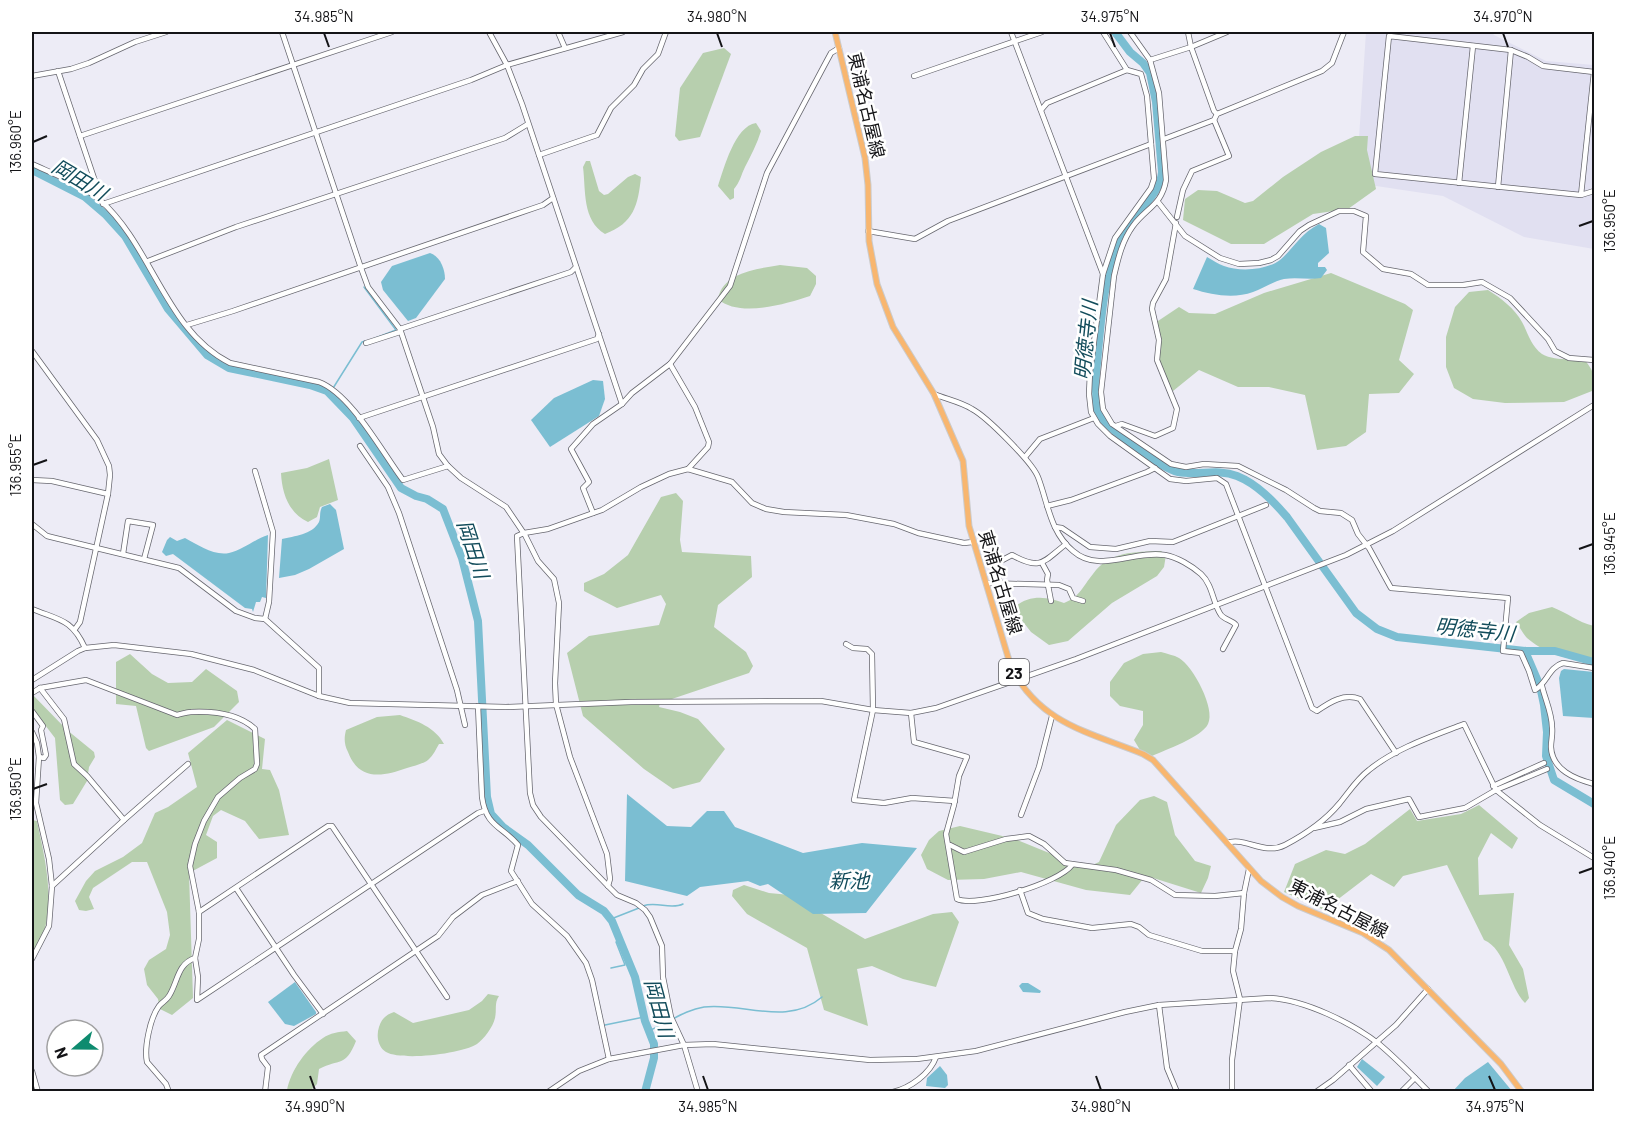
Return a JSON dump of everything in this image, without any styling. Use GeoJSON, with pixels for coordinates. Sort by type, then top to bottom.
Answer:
{"type":"FeatureCollection","features":[{"type":"Feature","properties":{"kind":"main road","name":"東浦名古屋線"},"geometry":{"type":"LineString","coordinates":[[835,32],[865,158],[868,185],[868,231],[874,272],[881,297],[896,333],[934,394],[964,466],[967,512],[974,542],[1011,667],[1017,679],[1027,693],[1052,716],[1153,760],[1249,869],[1282,897],[1375,939],[1389,950],[1501,1064],[1522,1092]]}},
{"type":"Feature","properties":{"kind":"street"},"geometry":{"type":"LineString","coordinates":[[32,76],[89,63],[135,42],[166,32]]}},
{"type":"Feature","properties":{"kind":"street"},"geometry":{"type":"LineString","coordinates":[[282,32],[368,287],[400,330],[433,427],[436,447],[448,466],[461,478],[506,507],[524,533],[534,555],[554,579],[559,613],[556,704],[573,764],[608,854],[610,879],[608,886]]}},
{"type":"Feature","properties":{"kind":"street"},"geometry":{"type":"LineString","coordinates":[[80,136],[392,32]]}},
{"type":"Feature","properties":{"kind":"street"},"geometry":{"type":"LineString","coordinates":[[489,32],[507,65],[622,404]]}},
{"type":"Feature","properties":{"kind":"street"},"geometry":{"type":"LineString","coordinates":[[558,32],[565,48]]}},
{"type":"Feature","properties":{"kind":"street"},"geometry":{"type":"LineString","coordinates":[[101,202],[471,80],[507,65],[623,32]]}},
{"type":"Feature","properties":{"kind":"street"},"geometry":{"type":"LineString","coordinates":[[539,155],[597,135],[611,108],[634,85],[643,69],[658,54],[666,32]]}},
{"type":"Feature","properties":{"kind":"street"},"geometry":{"type":"LineString","coordinates":[[1011,32],[1103,274]]}},
{"type":"Feature","properties":{"kind":"street"},"geometry":{"type":"LineString","coordinates":[[914,76],[1042,32]]}},
{"type":"Feature","properties":{"kind":"street"},"geometry":{"type":"LineString","coordinates":[[1103,32],[1126,69],[1141,74],[1152,144],[1154,179],[1147,194],[1115,238],[1103,274],[1089,394],[1089,404],[1094,418],[1110,436],[1173,479],[1220,479],[1228,488],[1312,708],[1317,711],[1332,701],[1348,696],[1360,699],[1396,753]]}},
{"type":"Feature","properties":{"kind":"street"},"geometry":{"type":"LineString","coordinates":[[1130,32],[1150,60],[1161,102],[1166,180],[1163,193],[1157,202],[1138,220],[1127,236],[1118,259],[1114,276],[1101,399],[1104,414],[1116,426],[1174,465],[1186,467],[1204,464],[1238,466],[1286,490],[1320,511],[1341,513],[1353,520],[1358,534],[1391,588],[1508,598],[1503,651],[1521,653],[1536,690],[1542,686],[1558,664],[1594,668]]}},
{"type":"Feature","properties":{"kind":"street"},"geometry":{"type":"LineString","coordinates":[[1188,32],[1191,47],[1217,114]]}},
{"type":"Feature","properties":{"kind":"street"},"geometry":{"type":"LineString","coordinates":[[1150,60],[1227,32]]}},
{"type":"Feature","properties":{"kind":"street"},"geometry":{"type":"LineString","coordinates":[[1164,139],[1214,120],[1217,114],[1322,72],[1332,63],[1344,32]]}},
{"type":"Feature","properties":{"kind":"street"},"geometry":{"type":"LineString","coordinates":[[1410,39],[1412,32]]}},
{"type":"Feature","properties":{"kind":"street"},"geometry":{"type":"LineString","coordinates":[[1581,195],[1594,72],[1543,66],[1511,50],[1389,36],[1375,174],[1581,195],[1594,191]]}},
{"type":"Feature","properties":{"kind":"street"},"geometry":{"type":"LineString","coordinates":[[1459,183],[1473,46]]}},
{"type":"Feature","properties":{"kind":"street"},"geometry":{"type":"LineString","coordinates":[[593,513],[583,488],[589,482],[571,450],[593,424],[622,404],[632,393],[670,364],[730,286],[767,173],[831,53],[839,48]]}},
{"type":"Feature","properties":{"kind":"street"},"geometry":{"type":"LineString","coordinates":[[1498,186],[1511,50]]}},
{"type":"Feature","properties":{"kind":"street"},"geometry":{"type":"LineString","coordinates":[[1041,110],[1047,103],[1126,69]]}},
{"type":"Feature","properties":{"kind":"street"},"geometry":{"type":"LineString","coordinates":[[58,71],[101,202]]}},
{"type":"Feature","properties":{"kind":"street"},"geometry":{"type":"LineString","coordinates":[[1116,426],[1122,424],[1155,436],[1173,428],[1177,409],[1157,360],[1159,340],[1152,311],[1153,303],[1166,279],[1183,190],[1192,171],[1229,156],[1214,120]]}},
{"type":"Feature","properties":{"kind":"street"},"geometry":{"type":"LineString","coordinates":[[148,261],[226,230],[505,138],[528,124]]}},
{"type":"Feature","properties":{"kind":"street"},"geometry":{"type":"LineString","coordinates":[[868,231],[905,238],[918,238],[948,221],[1152,144]]}},
{"type":"Feature","properties":{"kind":"street"},"geometry":{"type":"LineString","coordinates":[[32,164],[71,183],[101,202],[130,233],[171,305],[197,338],[218,357],[230,363],[326,385],[339,394],[359,418],[403,480],[448,466]]}},
{"type":"Feature","properties":{"kind":"street"},"geometry":{"type":"LineString","coordinates":[[1147,194],[1176,220],[1185,236],[1223,260],[1239,264],[1259,263],[1278,256],[1300,231],[1309,225],[1340,211],[1354,211],[1366,216],[1363,252],[1383,269],[1411,274],[1428,285],[1463,285],[1482,282],[1510,298],[1548,339],[1555,351],[1569,358],[1594,360]]}},
{"type":"Feature","properties":{"kind":"street"},"geometry":{"type":"LineString","coordinates":[[187,325],[543,205],[553,198]]}},
{"type":"Feature","properties":{"kind":"street"},"geometry":{"type":"LineString","coordinates":[[366,343],[571,272],[576,267]]}},
{"type":"Feature","properties":{"kind":"street"},"geometry":{"type":"LineString","coordinates":[[359,418],[597,339],[599,334]]}},
{"type":"Feature","properties":{"kind":"street"},"geometry":{"type":"LineString","coordinates":[[32,351],[102,449],[110,475],[97,548],[80,622],[75,629]]}},
{"type":"Feature","properties":{"kind":"street"},"geometry":{"type":"LineString","coordinates":[[670,364],[695,407],[709,442],[708,447],[688,469]]}},
{"type":"Feature","properties":{"kind":"street"},"geometry":{"type":"LineString","coordinates":[[934,394],[975,410],[1025,457],[1036,472],[1055,527],[1066,544],[1077,555],[1093,562],[1128,556],[1168,555],[1202,575],[1221,615],[1236,625],[1223,649]]}},
{"type":"Feature","properties":{"kind":"street"},"geometry":{"type":"LineString","coordinates":[[32,680],[85,648],[114,645],[192,654],[254,670],[319,696],[350,702],[526,706],[822,701],[873,710],[910,713],[936,708],[1076,659],[1318,567],[1367,546],[1594,405]]}},
{"type":"Feature","properties":{"kind":"street"},"geometry":{"type":"LineString","coordinates":[[1025,457],[1040,439],[1094,418]]}},
{"type":"Feature","properties":{"kind":"street"},"geometry":{"type":"LineString","coordinates":[[360,446],[388,487],[396,505],[457,690],[465,725]]}},
{"type":"Feature","properties":{"kind":"street"},"geometry":{"type":"LineString","coordinates":[[1047,506],[1071,500],[1155,468]]}},
{"type":"Feature","properties":{"kind":"street"},"geometry":{"type":"LineString","coordinates":[[698,1092],[684,1045],[671,1017],[663,977],[662,946],[650,917],[636,903],[617,895],[541,817],[533,805],[530,793],[516,538],[524,533],[548,529],[593,513],[669,474],[688,469],[732,482],[752,503],[766,509],[841,514],[894,524],[918,533],[964,543],[974,542]]}},
{"type":"Feature","properties":{"kind":"street"},"geometry":{"type":"LineString","coordinates":[[255,471],[273,532],[269,602],[265,619]]}},
{"type":"Feature","properties":{"kind":"street"},"geometry":{"type":"LineString","coordinates":[[32,480],[52,481],[108,495]]}},
{"type":"Feature","properties":{"kind":"street"},"geometry":{"type":"LineString","coordinates":[[1055,527],[1062,528],[1090,547],[1116,549],[1150,541],[1173,542],[1266,505]]}},
{"type":"Feature","properties":{"kind":"street"},"geometry":{"type":"LineString","coordinates":[[123,554],[128,521],[153,525],[144,559]]}},
{"type":"Feature","properties":{"kind":"street"},"geometry":{"type":"LineString","coordinates":[[32,524],[47,536],[183,570],[236,611],[265,619],[319,668],[319,696]]}},
{"type":"Feature","properties":{"kind":"street"},"geometry":{"type":"LineString","coordinates":[[1000,584],[995,564],[1012,555],[1027,563],[1042,563],[1066,544]]}},
{"type":"Feature","properties":{"kind":"street"},"geometry":{"type":"LineString","coordinates":[[1042,563],[1048,574],[1051,601]]}},
{"type":"Feature","properties":{"kind":"street"},"geometry":{"type":"LineString","coordinates":[[986,583],[1064,586],[1071,591],[1073,598],[1083,601]]}},
{"type":"Feature","properties":{"kind":"street"},"geometry":{"type":"LineString","coordinates":[[32,609],[62,620],[75,629],[85,648]]}},
{"type":"Feature","properties":{"kind":"street"},"geometry":{"type":"LineString","coordinates":[[846,644],[853,648],[867,649],[872,654],[873,710],[854,801],[884,803],[912,798],[955,801]]}},
{"type":"Feature","properties":{"kind":"street"},"geometry":{"type":"LineString","coordinates":[[32,693],[40,688],[86,680],[177,715],[191,712],[232,716],[255,729],[256,766],[218,797],[195,841],[190,866],[199,912],[199,939],[195,958],[198,976],[197,1000],[484,811]]}},
{"type":"Feature","properties":{"kind":"street"},"geometry":{"type":"LineString","coordinates":[[1542,686],[1552,726],[1553,757],[1557,765],[1579,780],[1594,784]]}},
{"type":"Feature","properties":{"kind":"street"},"geometry":{"type":"LineString","coordinates":[[40,688],[64,719],[74,764],[124,820]]}},
{"type":"Feature","properties":{"kind":"street"},"geometry":{"type":"LineString","coordinates":[[478,706],[484,811],[494,826],[518,845],[511,866],[532,904],[567,936],[586,963],[592,980],[609,1059]]}},
{"type":"Feature","properties":{"kind":"street"},"geometry":{"type":"LineString","coordinates":[[32,711],[43,726],[41,730],[46,755],[44,758],[39,757]]}},
{"type":"Feature","properties":{"kind":"street"},"geometry":{"type":"LineString","coordinates":[[910,713],[914,742],[967,757],[959,776],[946,834],[950,846],[948,853],[955,894],[959,900],[988,899],[1020,890],[1058,877],[1072,865]]}},
{"type":"Feature","properties":{"kind":"street"},"geometry":{"type":"LineString","coordinates":[[1021,815],[1040,767],[1052,716]]}},
{"type":"Feature","properties":{"kind":"street"},"geometry":{"type":"LineString","coordinates":[[1227,843],[1234,842],[1265,849],[1276,849],[1314,828],[1368,771],[1396,753],[1464,724],[1494,788],[1540,825],[1594,858]]}},
{"type":"Feature","properties":{"kind":"street"},"geometry":{"type":"LineString","coordinates":[[32,732],[37,743],[39,757],[36,803],[49,859],[52,886],[49,926],[32,959]]}},
{"type":"Feature","properties":{"kind":"street"},"geometry":{"type":"LineString","coordinates":[[1314,828],[1334,824],[1366,809],[1409,798],[1419,817],[1459,810],[1494,788],[1544,763]]}},
{"type":"Feature","properties":{"kind":"street"},"geometry":{"type":"LineString","coordinates":[[52,886],[188,765]]}},
{"type":"Feature","properties":{"kind":"street"},"geometry":{"type":"LineString","coordinates":[[1494,788],[1547,769]]}},
{"type":"Feature","properties":{"kind":"street"},"geometry":{"type":"LineString","coordinates":[[199,912],[330,825],[447,997]]}},
{"type":"Feature","properties":{"kind":"street"},"geometry":{"type":"LineString","coordinates":[[950,846],[964,852],[1006,839],[1029,836],[1044,844],[1062,861],[1072,865],[1116,870],[1151,880],[1178,895],[1215,896],[1244,892]]}},
{"type":"Feature","properties":{"kind":"street"},"geometry":{"type":"LineString","coordinates":[[1232,1092],[1232,1060],[1240,999],[1233,971],[1249,869]]}},
{"type":"Feature","properties":{"kind":"street"},"geometry":{"type":"LineString","coordinates":[[265,1092],[268,1067],[261,1055],[438,936],[453,917],[482,895],[518,881]]}},
{"type":"Feature","properties":{"kind":"street"},"geometry":{"type":"LineString","coordinates":[[236,888],[323,1014]]}},
{"type":"Feature","properties":{"kind":"street"},"geometry":{"type":"LineString","coordinates":[[1020,890],[1028,913],[1043,920],[1092,928],[1131,924],[1149,935],[1202,951],[1235,951]]}},
{"type":"Feature","properties":{"kind":"street"},"geometry":{"type":"LineString","coordinates":[[169,1092],[166,1084],[147,1062],[148,1037],[156,1010],[169,996],[186,962],[195,958]]}},
{"type":"Feature","properties":{"kind":"street"},"geometry":{"type":"LineString","coordinates":[[1316,1092],[1325,1090],[1349,1065],[1396,1025],[1428,989]]}},
{"type":"Feature","properties":{"kind":"street"},"geometry":{"type":"LineString","coordinates":[[549,1092],[579,1071],[609,1059],[684,1045],[713,1044],[870,1060],[936,1057],[987,1048],[1159,1005],[1240,999],[1285,999],[1311,1006],[1377,1042],[1429,1092]]}},
{"type":"Feature","properties":{"kind":"street"},"geometry":{"type":"LineString","coordinates":[[1159,1005],[1167,1068],[1178,1092]]}},
{"type":"Feature","properties":{"kind":"street"},"geometry":{"type":"LineString","coordinates":[[893,1092],[913,1083],[933,1064],[936,1057]]}},
{"type":"Feature","properties":{"kind":"street"},"geometry":{"type":"LineString","coordinates":[[1349,1065],[1372,1092]]}},
{"type":"Feature","properties":{"kind":"street"},"geometry":{"type":"LineString","coordinates":[[32,1071],[39,1092]]}},
{"type":"Feature","properties":{"kind":"street"},"geometry":{"type":"LineString","coordinates":[[1401,1092],[1415,1078]]}},
{"type":"Feature","properties":{"kind":"shaded area"},"geometry":{"type":"Polygon","coordinates":[[[1366,32],[1492,32],[1546,61],[1594,65],[1594,249],[1524,237],[1443,196],[1356,183],[1366,32]]]}},
{"type":"Feature","properties":{"kind":"green space"},"geometry":{"type":"Polygon","coordinates":[[[724,48],[731,54],[700,137],[679,141],[675,136],[680,88],[703,53],[724,48]]]}},
{"type":"Feature","properties":{"kind":"green space"},"geometry":{"type":"Polygon","coordinates":[[[756,123],[761,131],[734,189],[734,198],[730,200],[718,186],[736,140],[749,126],[756,123]]]}},
{"type":"Feature","properties":{"kind":"green space"},"geometry":{"type":"Polygon","coordinates":[[[1355,136],[1368,136],[1367,150],[1376,189],[1348,209],[1313,214],[1264,244],[1231,244],[1183,220],[1185,199],[1198,190],[1217,191],[1245,203],[1253,201],[1283,177],[1321,152],[1355,136]]]}},
{"type":"Feature","properties":{"kind":"green space"},"geometry":{"type":"Polygon","coordinates":[[[586,161],[590,161],[599,191],[604,195],[628,177],[635,174],[641,177],[633,212],[615,230],[605,234],[592,221],[586,204],[583,167],[586,161]]]}},
{"type":"Feature","properties":{"kind":"green space"},"geometry":{"type":"Polygon","coordinates":[[[780,265],[807,268],[816,276],[816,284],[810,296],[788,303],[750,309],[727,305],[718,299],[721,290],[734,277],[752,270],[780,265]]]}},
{"type":"Feature","properties":{"kind":"green space"},"geometry":{"type":"Polygon","coordinates":[[[1331,273],[1405,304],[1413,310],[1399,360],[1414,374],[1399,393],[1369,394],[1366,432],[1346,446],[1317,450],[1305,395],[1269,387],[1238,387],[1199,370],[1173,391],[1155,357],[1157,333],[1155,323],[1179,307],[1189,313],[1215,314],[1264,293],[1331,273]]]}},
{"type":"Feature","properties":{"kind":"green space"},"geometry":{"type":"Polygon","coordinates":[[[1488,290],[1516,313],[1532,343],[1542,354],[1557,359],[1584,359],[1593,374],[1592,391],[1564,402],[1505,403],[1473,399],[1454,388],[1446,367],[1446,337],[1455,307],[1469,292],[1488,290]]]}},
{"type":"Feature","properties":{"kind":"green space"},"geometry":{"type":"Polygon","coordinates":[[[329,459],[338,500],[320,507],[317,517],[308,522],[291,508],[283,488],[281,473],[307,468],[329,459]]]}},
{"type":"Feature","properties":{"kind":"green space"},"geometry":{"type":"Polygon","coordinates":[[[676,493],[683,501],[680,540],[682,552],[751,556],[752,577],[718,605],[714,627],[746,652],[753,666],[749,673],[660,703],[659,707],[698,719],[725,749],[700,782],[673,789],[644,769],[583,716],[567,653],[589,636],[659,625],[666,604],[661,595],[617,608],[584,591],[584,583],[604,574],[628,555],[661,497],[676,493]]]}},
{"type":"Feature","properties":{"kind":"green space"},"geometry":{"type":"Polygon","coordinates":[[[1161,551],[1166,555],[1164,567],[1157,576],[1112,603],[1068,641],[1049,645],[1031,632],[1013,609],[1024,601],[1037,598],[1064,603],[1078,594],[1099,566],[1107,561],[1123,554],[1161,551]]]}},
{"type":"Feature","properties":{"kind":"green space"},"geometry":{"type":"Polygon","coordinates":[[[1552,607],[1594,626],[1594,659],[1577,660],[1559,656],[1542,648],[1526,636],[1516,622],[1529,613],[1552,607]]]}},
{"type":"Feature","properties":{"kind":"green space"},"geometry":{"type":"Polygon","coordinates":[[[1161,652],[1179,658],[1191,670],[1202,688],[1210,717],[1208,724],[1199,734],[1152,756],[1140,750],[1134,740],[1143,725],[1143,711],[1120,706],[1110,696],[1110,682],[1124,663],[1143,654],[1161,652]]]}},
{"type":"Feature","properties":{"kind":"green space"},"geometry":{"type":"Polygon","coordinates":[[[130,654],[152,674],[168,683],[192,682],[206,669],[237,691],[239,702],[214,727],[149,751],[146,748],[136,706],[116,704],[116,662],[130,654]]]}},
{"type":"Feature","properties":{"kind":"green space"},"geometry":{"type":"Polygon","coordinates":[[[32,694],[67,730],[94,752],[95,757],[89,767],[87,781],[73,804],[65,805],[60,800],[55,738],[32,708],[32,694]]]}},
{"type":"Feature","properties":{"kind":"green space"},"geometry":{"type":"Polygon","coordinates":[[[400,715],[431,729],[444,744],[439,744],[426,761],[398,771],[380,775],[358,768],[346,746],[346,730],[377,717],[400,715]]]}},
{"type":"Feature","properties":{"kind":"green space"},"geometry":{"type":"Polygon","coordinates":[[[227,720],[265,739],[262,769],[270,770],[279,790],[289,835],[259,839],[245,821],[221,810],[213,816],[206,835],[217,842],[217,858],[189,873],[193,998],[172,1015],[160,1009],[158,999],[147,985],[144,969],[149,960],[166,949],[170,935],[167,912],[147,862],[132,862],[93,888],[89,897],[94,909],[79,910],[75,901],[86,881],[95,871],[123,857],[142,843],[155,813],[197,787],[188,753],[227,720]]]}},
{"type":"Feature","properties":{"kind":"green space"},"geometry":{"type":"Polygon","coordinates":[[[1154,796],[1167,802],[1175,835],[1195,861],[1211,866],[1201,893],[1150,877],[1143,879],[1130,895],[1086,890],[1021,872],[984,879],[948,880],[927,869],[921,855],[929,840],[939,831],[960,826],[1015,839],[1086,868],[1099,862],[1116,825],[1140,800],[1154,796]]]}},
{"type":"Feature","properties":{"kind":"green space"},"geometry":{"type":"Polygon","coordinates":[[[1479,805],[1518,838],[1512,849],[1491,833],[1478,858],[1479,895],[1514,893],[1509,945],[1523,969],[1529,998],[1525,1003],[1497,951],[1484,940],[1447,865],[1403,876],[1394,887],[1371,874],[1324,910],[1284,892],[1295,864],[1326,850],[1345,854],[1365,844],[1410,809],[1417,821],[1461,814],[1479,805]]]}},
{"type":"Feature","properties":{"kind":"green space"},"geometry":{"type":"Polygon","coordinates":[[[32,820],[37,821],[47,872],[49,898],[45,928],[32,954],[32,820]]]}},
{"type":"Feature","properties":{"kind":"green space"},"geometry":{"type":"Polygon","coordinates":[[[744,885],[769,893],[790,895],[865,939],[933,914],[952,912],[959,922],[936,987],[903,979],[872,966],[857,969],[868,1026],[824,1010],[807,948],[747,914],[732,896],[733,890],[744,885]]]}},
{"type":"Feature","properties":{"kind":"green space"},"geometry":{"type":"Polygon","coordinates":[[[488,994],[499,996],[495,1018],[482,1039],[469,1048],[432,1055],[405,1056],[386,1052],[379,1044],[379,1027],[383,1019],[391,1013],[394,1012],[413,1023],[469,1010],[488,994]]]}},
{"type":"Feature","properties":{"kind":"green space"},"geometry":{"type":"Polygon","coordinates":[[[347,1031],[356,1041],[345,1059],[319,1069],[317,1084],[310,1091],[287,1090],[300,1061],[311,1048],[329,1035],[347,1031]]]}},
{"type":"Feature","properties":{"kind":"water"},"geometry":{"type":"Polygon","coordinates":[[[1319,224],[1326,228],[1329,253],[1318,263],[1318,267],[1325,267],[1327,270],[1321,278],[1284,279],[1253,292],[1231,296],[1193,289],[1207,257],[1230,268],[1253,269],[1268,266],[1280,260],[1302,237],[1319,224]]]}},
{"type":"Feature","properties":{"kind":"water"},"geometry":{"type":"Polygon","coordinates":[[[430,253],[441,263],[445,279],[416,318],[408,321],[383,290],[381,282],[392,266],[430,253]]]}},
{"type":"Feature","properties":{"kind":"water"},"geometry":{"type":"Polygon","coordinates":[[[593,380],[603,381],[605,399],[599,416],[550,447],[531,420],[554,398],[593,380]]]}},
{"type":"Feature","properties":{"kind":"water"},"geometry":{"type":"Polygon","coordinates":[[[330,504],[336,510],[344,549],[309,569],[279,578],[282,539],[312,530],[319,522],[322,507],[330,504]]]}},
{"type":"Feature","properties":{"kind":"water"},"geometry":{"type":"Polygon","coordinates":[[[268,535],[266,598],[262,597],[260,602],[256,602],[253,612],[252,609],[245,608],[173,554],[166,556],[162,552],[170,537],[177,541],[185,538],[206,549],[223,554],[268,535]]]}},
{"type":"Feature","properties":{"kind":"water"},"geometry":{"type":"Polygon","coordinates":[[[1564,669],[1594,672],[1594,718],[1563,716],[1559,678],[1564,669]]]}},
{"type":"Feature","properties":{"kind":"water","name":"新池"},"geometry":{"type":"Polygon","coordinates":[[[627,794],[667,826],[691,827],[707,811],[724,811],[735,827],[803,853],[862,843],[917,848],[866,913],[813,914],[768,884],[760,886],[748,881],[700,887],[687,896],[625,881],[627,794]]]}},
{"type":"Feature","properties":{"kind":"water"},"geometry":{"type":"Polygon","coordinates":[[[295,982],[316,1014],[294,1026],[285,1024],[268,1002],[295,982]]]}},
{"type":"Feature","properties":{"kind":"water"},"geometry":{"type":"Polygon","coordinates":[[[1022,983],[1028,983],[1041,991],[1040,993],[1023,992],[1019,986],[1022,983]]]}},
{"type":"Feature","properties":{"kind":"water"},"geometry":{"type":"Polygon","coordinates":[[[1362,1059],[1385,1077],[1377,1086],[1357,1067],[1362,1059]]]}},
{"type":"Feature","properties":{"kind":"water"},"geometry":{"type":"Polygon","coordinates":[[[1488,1062],[1512,1091],[1453,1091],[1465,1078],[1488,1062]]]}},
{"type":"Feature","properties":{"kind":"water"},"geometry":{"type":"Polygon","coordinates":[[[940,1066],[947,1075],[948,1085],[945,1088],[926,1086],[927,1078],[940,1066]]]}},
{"type":"Feature","properties":{"kind":"waterway","name":"明徳寺川"},"geometry":{"type":"LineString","coordinates":[[1115,32],[1150,73],[1156,102],[1162,172],[1156,190],[1123,233],[1112,259],[1102,312],[1095,384],[1097,408],[1102,418],[1134,446],[1170,469],[1185,473],[1230,474],[1258,488],[1287,517],[1356,613],[1377,629],[1397,637],[1525,651],[1555,651],[1594,662]]}},
{"type":"Feature","properties":{"kind":"waterway","name":"岡田川"},"geometry":{"type":"LineString","coordinates":[[32,170],[85,197],[106,215],[125,236],[168,309],[207,355],[229,368],[310,385],[327,391],[353,418],[401,488],[443,509],[462,558],[478,621],[487,797],[491,814],[503,827],[528,845],[578,895],[604,911],[612,921],[635,977],[645,1021],[654,1044],[654,1058],[645,1092]]}},
{"type":"Feature","properties":{"kind":"waterway"},"geometry":{"type":"LineString","coordinates":[[364,287],[396,330],[373,339]]}},
{"type":"Feature","properties":{"kind":"waterway"},"geometry":{"type":"LineString","coordinates":[[330,393],[362,342],[365,341]]}},
{"type":"Feature","properties":{"kind":"waterway","name":"明徳寺川"},"geometry":{"type":"LineString","coordinates":[[1525,651],[1540,686],[1547,732],[1546,756],[1554,780],[1594,804]]}},
{"type":"Feature","properties":{"kind":"waterway"},"geometry":{"type":"LineString","coordinates":[[643,906],[683,904]]}},
{"type":"Feature","properties":{"kind":"waterway"},"geometry":{"type":"LineString","coordinates":[[611,919],[639,908]]}},
{"type":"Feature","properties":{"kind":"waterway"},"geometry":{"type":"LineString","coordinates":[[611,968],[625,965],[616,942],[621,940]]}},
{"type":"Feature","properties":{"kind":"waterway"},"geometry":{"type":"LineString","coordinates":[[648,1031],[689,1011],[704,1007],[794,1011],[822,997]]}},
{"type":"Feature","properties":{"kind":"waterway"},"geometry":{"type":"LineString","coordinates":[[605,1025],[644,1017]]}}]}
